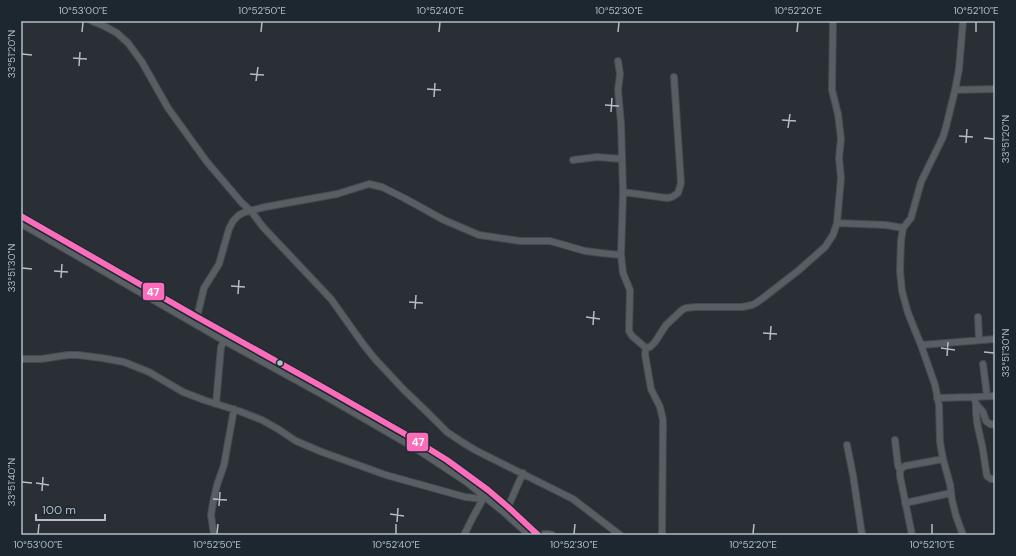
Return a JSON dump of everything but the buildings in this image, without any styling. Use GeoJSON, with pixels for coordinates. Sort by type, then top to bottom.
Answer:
{"type":"FeatureCollection","features":[{"type":"Feature","properties":{"kind":"main road"},"geometry":{"type":"LineString","coordinates":[[21,216],[64,244],[150,294],[447,460],[530,535]]}},
{"type":"Feature","properties":{"kind":"main road"},"geometry":{"type":"LineString","coordinates":[[21,223],[64,244]]}},
{"type":"Feature","properties":{"kind":"main road"},"geometry":{"type":"LineString","coordinates":[[150,294],[196,317],[226,337]]}},
{"type":"Feature","properties":{"kind":"main road"},"geometry":{"type":"LineString","coordinates":[[486,495],[508,507],[538,535]]}},
{"type":"Feature","properties":{"kind":"street"},"geometry":{"type":"LineString","coordinates":[[92,21],[117,33],[128,43],[142,62],[168,108],[207,162],[243,204],[251,211],[263,227],[331,299],[359,339],[375,358],[404,390],[447,432],[482,453],[572,499],[620,535]]}},
{"type":"Feature","properties":{"kind":"street"},"geometry":{"type":"LineString","coordinates":[[646,348],[650,347],[655,342],[666,325],[686,308],[742,307],[752,305],[799,270],[825,247],[833,235],[837,223],[841,178],[839,158],[841,139],[838,114],[832,90],[833,21]]}},
{"type":"Feature","properties":{"kind":"street"},"geometry":{"type":"LineString","coordinates":[[962,21],[959,69],[955,90],[943,137],[922,182],[911,218],[903,228],[900,271],[902,291],[908,313],[921,345],[934,385],[940,415],[940,442],[943,459],[956,516],[963,535]]}},
{"type":"Feature","properties":{"kind":"street"},"geometry":{"type":"LineString","coordinates":[[618,61],[620,74],[618,90],[621,123],[623,192],[621,255],[623,273],[630,290],[629,331],[632,336],[646,348]]}},
{"type":"Feature","properties":{"kind":"street"},"geometry":{"type":"LineString","coordinates":[[623,192],[667,198],[678,194],[681,183],[674,77]]}},
{"type":"Feature","properties":{"kind":"street"},"geometry":{"type":"LineString","coordinates":[[955,90],[995,89]]}},
{"type":"Feature","properties":{"kind":"street"},"geometry":{"type":"LineString","coordinates":[[573,160],[597,157],[622,159]]}},
{"type":"Feature","properties":{"kind":"street"},"geometry":{"type":"LineString","coordinates":[[196,317],[204,288],[219,264],[228,229],[233,221],[242,213],[337,194],[369,184],[382,187],[444,220],[479,235],[525,242],[550,241],[585,250],[621,255]]}},
{"type":"Feature","properties":{"kind":"street"},"geometry":{"type":"LineString","coordinates":[[242,213],[243,204]]}},
{"type":"Feature","properties":{"kind":"street"},"geometry":{"type":"LineString","coordinates":[[837,223],[886,225],[903,228]]}},
{"type":"Feature","properties":{"kind":"street"},"geometry":{"type":"LineString","coordinates":[[978,317],[979,340]]}},
{"type":"Feature","properties":{"kind":"street"},"geometry":{"type":"LineString","coordinates":[[216,404],[221,347],[226,337]]}},
{"type":"Feature","properties":{"kind":"street"},"geometry":{"type":"LineString","coordinates":[[921,345],[995,339]]}},
{"type":"Feature","properties":{"kind":"street"},"geometry":{"type":"LineString","coordinates":[[646,348],[645,354],[651,389],[660,407],[663,420],[662,535]]}},
{"type":"Feature","properties":{"kind":"street"},"geometry":{"type":"LineString","coordinates":[[21,359],[41,359],[73,355],[95,357],[133,365],[149,372],[183,392],[252,416],[272,425],[296,441],[322,452],[369,469],[459,495],[478,499],[486,495]]}},
{"type":"Feature","properties":{"kind":"street"},"geometry":{"type":"LineString","coordinates":[[983,364],[987,396]]}},
{"type":"Feature","properties":{"kind":"street"},"geometry":{"type":"LineString","coordinates":[[937,398],[995,396]]}},
{"type":"Feature","properties":{"kind":"street"},"geometry":{"type":"LineString","coordinates":[[974,397],[976,404],[976,417],[987,476],[995,479]]}},
{"type":"Feature","properties":{"kind":"street"},"geometry":{"type":"LineString","coordinates":[[976,404],[983,412],[987,423],[995,425]]}},
{"type":"Feature","properties":{"kind":"street"},"geometry":{"type":"LineString","coordinates":[[214,535],[211,515],[217,485],[224,465],[234,409]]}},
{"type":"Feature","properties":{"kind":"street"},"geometry":{"type":"LineString","coordinates":[[895,440],[898,466],[912,535]]}},
{"type":"Feature","properties":{"kind":"street"},"geometry":{"type":"LineString","coordinates":[[847,445],[862,535]]}},
{"type":"Feature","properties":{"kind":"street"},"geometry":{"type":"LineString","coordinates":[[900,470],[905,466],[943,459]]}},
{"type":"Feature","properties":{"kind":"street"},"geometry":{"type":"LineString","coordinates":[[508,507],[523,473]]}},
{"type":"Feature","properties":{"kind":"street"},"geometry":{"type":"LineString","coordinates":[[906,503],[951,493]]}},
{"type":"Feature","properties":{"kind":"street"},"geometry":{"type":"LineString","coordinates":[[464,535],[486,495]]}},
{"type":"Feature","properties":{"kind":"street"},"geometry":{"type":"LineString","coordinates":[[538,535],[552,535]]}},
{"type":"Feature","properties":{"kind":"transit line","name":"47"},"geometry":{"type":"LineString","coordinates":[[21,216],[405,434],[447,460],[488,490],[538,535]]}}]}
